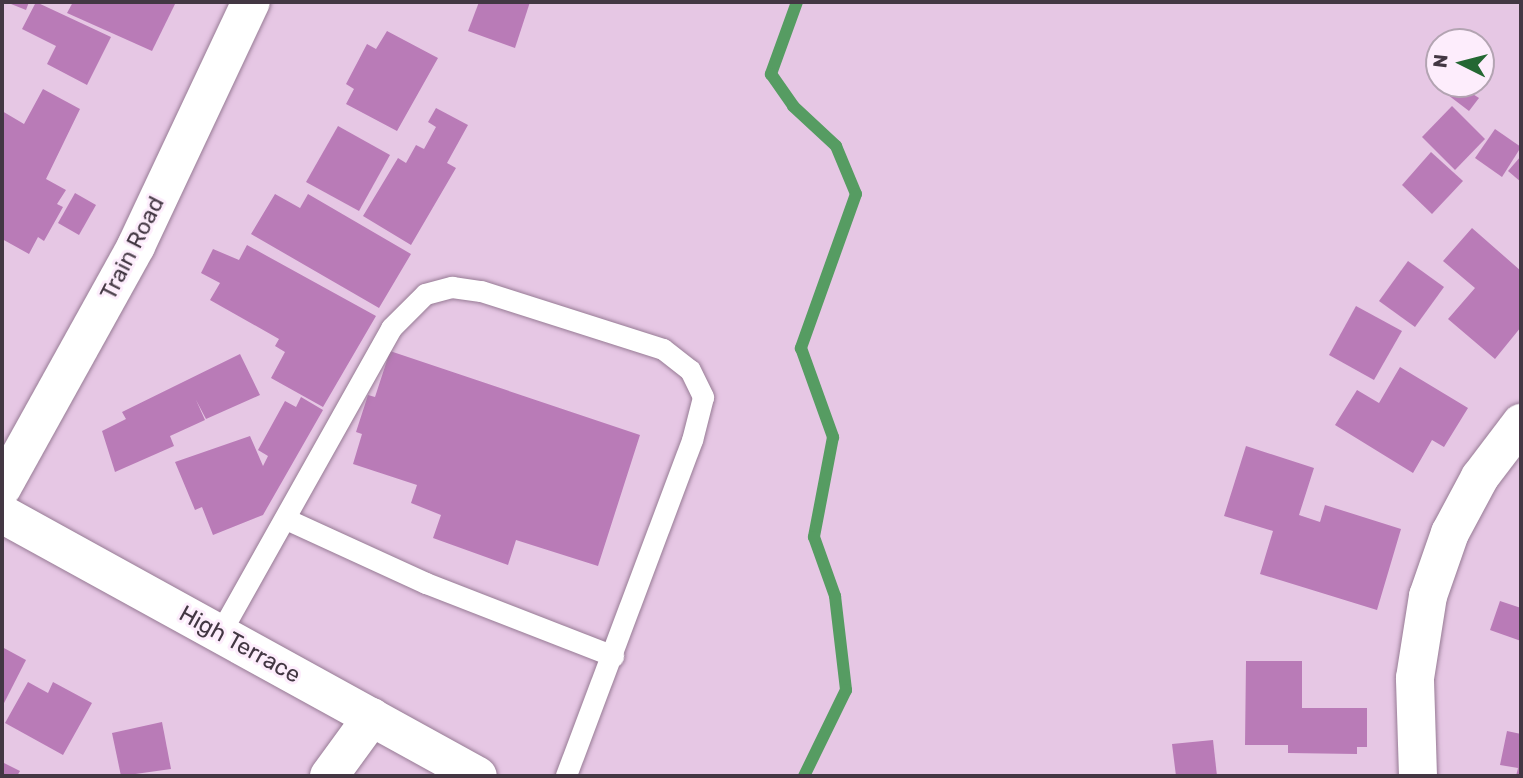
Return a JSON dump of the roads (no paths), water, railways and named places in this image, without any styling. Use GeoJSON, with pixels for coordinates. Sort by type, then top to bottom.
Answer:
{"type":"FeatureCollection","features":[{"type":"Feature","properties":{"kind":"street","name":"Train Road"},"geometry":{"type":"LineString","coordinates":[[2,488],[136,246],[251,2]]}},
{"type":"Feature","properties":{"kind":"street"},"geometry":{"type":"LineString","coordinates":[[1418,776],[1416,678],[1429,596],[1450,533],[1480,477],[1521,423]]}},
{"type":"Feature","properties":{"kind":"street","name":"High Terrace"},"geometry":{"type":"LineString","coordinates":[[2,514],[478,776]]}},
{"type":"Feature","properties":{"kind":"street"},"geometry":{"type":"LineString","coordinates":[[329,776],[372,717]]}},
{"type":"Feature","properties":{"kind":"lane"},"geometry":{"type":"LineString","coordinates":[[220,633],[391,328],[425,294],[452,287],[481,291],[663,349],[690,370],[703,397],[692,440],[566,776]]}},
{"type":"Feature","properties":{"kind":"lane"},"geometry":{"type":"LineString","coordinates":[[286,519],[426,583],[613,656]]}},
{"type":"Feature","properties":{"kind":"waterway"},"geometry":{"type":"LineString","coordinates":[[797,2],[771,74],[793,106],[836,146],[856,194],[801,348],[833,437],[814,537],[835,596],[846,690],[804,776]]}}]}
